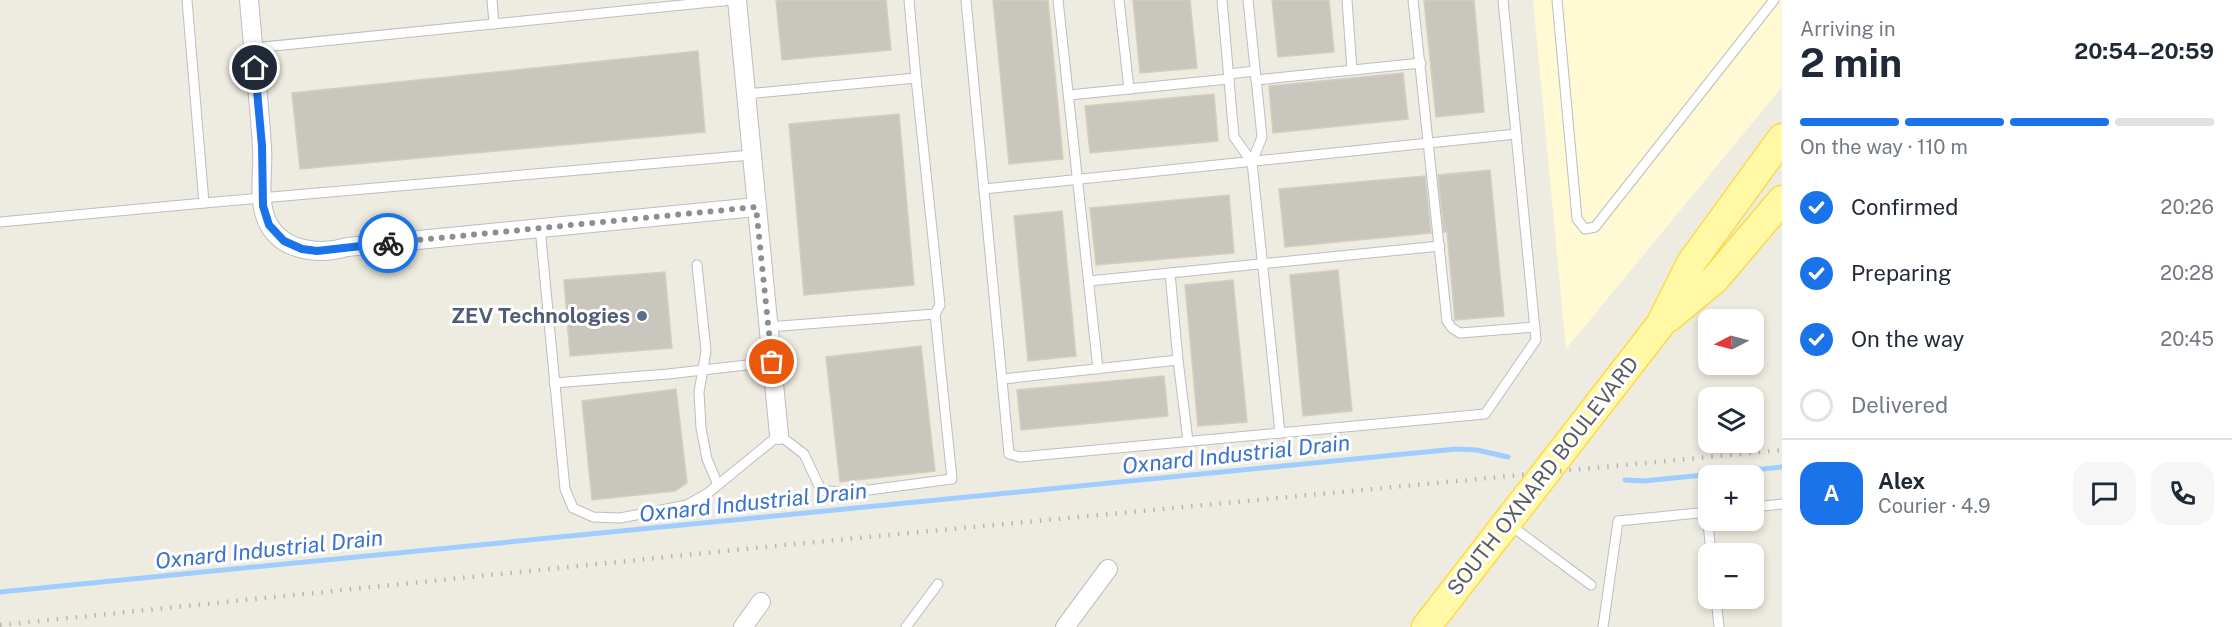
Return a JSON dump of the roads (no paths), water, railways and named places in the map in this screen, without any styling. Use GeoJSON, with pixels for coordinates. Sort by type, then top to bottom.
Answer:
{"type":"FeatureCollection","features":[{"type":"Feature","properties":{"kind":"main road","name":"SOUTH OXNARD BOULEVARD"},"geometry":{"type":"LineString","coordinates":[[1426,627],[1660,325],[1691,263],[1782,138]]}},
{"type":"Feature","properties":{"kind":"main road","name":"SOUTH OXNARD BOULEVARD"},"geometry":{"type":"LineString","coordinates":[[1660,325],[1715,279],[1782,200]]}},
{"type":"Feature","properties":{"kind":"street"},"geometry":{"type":"LineString","coordinates":[[249,0],[262,146],[262,199],[269,225],[284,241],[302,249],[317,251],[756,207]]}},
{"type":"Feature","properties":{"kind":"street"},"geometry":{"type":"LineString","coordinates":[[734,0],[746,94],[779,435]]}},
{"type":"Feature","properties":{"kind":"street"},"geometry":{"type":"LineString","coordinates":[[1065,627],[1108,569]]}},
{"type":"Feature","properties":{"kind":"street"},"geometry":{"type":"LineString","coordinates":[[743,627],[761,602]]}},
{"type":"Feature","properties":{"kind":"lane"},"geometry":{"type":"LineString","coordinates":[[187,0],[204,203]]}},
{"type":"Feature","properties":{"kind":"lane"},"geometry":{"type":"LineString","coordinates":[[492,0],[494,24]]}},
{"type":"Feature","properties":{"kind":"lane"},"geometry":{"type":"LineString","coordinates":[[253,48],[494,24],[671,3],[734,0]]}},
{"type":"Feature","properties":{"kind":"lane"},"geometry":{"type":"LineString","coordinates":[[540,228],[565,489],[573,508],[593,517],[620,518],[687,505],[718,485],[779,435],[804,454],[821,490],[846,493],[952,479],[934,314],[940,305],[909,0]]}},
{"type":"Feature","properties":{"kind":"lane"},"geometry":{"type":"LineString","coordinates":[[966,0],[1009,454],[1020,457],[1485,414],[1536,340],[1503,0]]}},
{"type":"Feature","properties":{"kind":"lane"},"geometry":{"type":"LineString","coordinates":[[1058,0],[1098,369]]}},
{"type":"Feature","properties":{"kind":"lane"},"geometry":{"type":"LineString","coordinates":[[1119,0],[1129,89]]}},
{"type":"Feature","properties":{"kind":"lane"},"geometry":{"type":"LineString","coordinates":[[1222,0],[1234,137],[1252,162]]}},
{"type":"Feature","properties":{"kind":"lane"},"geometry":{"type":"LineString","coordinates":[[1248,0],[1262,137],[1252,162],[1280,433]]}},
{"type":"Feature","properties":{"kind":"lane"},"geometry":{"type":"LineString","coordinates":[[1347,0],[1352,70]]}},
{"type":"Feature","properties":{"kind":"lane"},"geometry":{"type":"LineString","coordinates":[[1413,0],[1448,321],[1452,328],[1460,333],[1535,327]]}},
{"type":"Feature","properties":{"kind":"lane"},"geometry":{"type":"LineString","coordinates":[[1557,0],[1577,219],[1585,229],[1595,227],[1774,0]]}},
{"type":"Feature","properties":{"kind":"lane"},"geometry":{"type":"LineString","coordinates":[[1069,95],[1229,77],[1352,70],[1421,63]]}},
{"type":"Feature","properties":{"kind":"lane"},"geometry":{"type":"LineString","coordinates":[[746,94],[916,78]]}},
{"type":"Feature","properties":{"kind":"lane"},"geometry":{"type":"LineString","coordinates":[[984,189],[1516,135]]}},
{"type":"Feature","properties":{"kind":"lane"},"geometry":{"type":"LineString","coordinates":[[0,222],[751,155]]}},
{"type":"Feature","properties":{"kind":"lane"},"geometry":{"type":"LineString","coordinates":[[1089,281],[1440,246]]}},
{"type":"Feature","properties":{"kind":"lane"},"geometry":{"type":"LineString","coordinates":[[697,265],[706,351],[701,369],[699,392],[701,428],[707,459],[718,485]]}},
{"type":"Feature","properties":{"kind":"lane"},"geometry":{"type":"LineString","coordinates":[[1170,273],[1188,441]]}},
{"type":"Feature","properties":{"kind":"lane"},"geometry":{"type":"LineString","coordinates":[[768,327],[934,314]]}},
{"type":"Feature","properties":{"kind":"lane"},"geometry":{"type":"LineString","coordinates":[[1003,379],[1179,360]]}},
{"type":"Feature","properties":{"kind":"lane"},"geometry":{"type":"LineString","coordinates":[[554,383],[772,362]]}},
{"type":"Feature","properties":{"kind":"lane"},"geometry":{"type":"LineString","coordinates":[[1764,506],[1782,504]]}},
{"type":"Feature","properties":{"kind":"lane"},"geometry":{"type":"LineString","coordinates":[[1603,627],[1618,521],[1698,513]]}},
{"type":"Feature","properties":{"kind":"lane"},"geometry":{"type":"LineString","coordinates":[[1506,522],[1591,585]]}},
{"type":"Feature","properties":{"kind":"lane"},"geometry":{"type":"LineString","coordinates":[[906,627],[938,584]]}},
{"type":"Feature","properties":{"kind":"lane"},"geometry":{"type":"LineString","coordinates":[[1717,609],[1719,627]]}},
{"type":"Feature","properties":{"kind":"waterway","name":"Oxnard Industrial Drain"},"geometry":{"type":"LineString","coordinates":[[0,592],[1456,449],[1477,450],[1508,457]]}},
{"type":"Feature","properties":{"kind":"waterway","name":"Oxnard Industrial Drain"},"geometry":{"type":"LineString","coordinates":[[1625,480],[1644,481],[1782,467]]}},
{"type":"Feature","properties":{"kind":"railway"},"geometry":{"type":"LineString","coordinates":[[0,625],[774,546],[1782,450]]}},
{"type":"Feature","properties":{"kind":"place","name":"ZEV Technologies"},"geometry":{"type":"Point","coordinates":[642,316]}}]}
